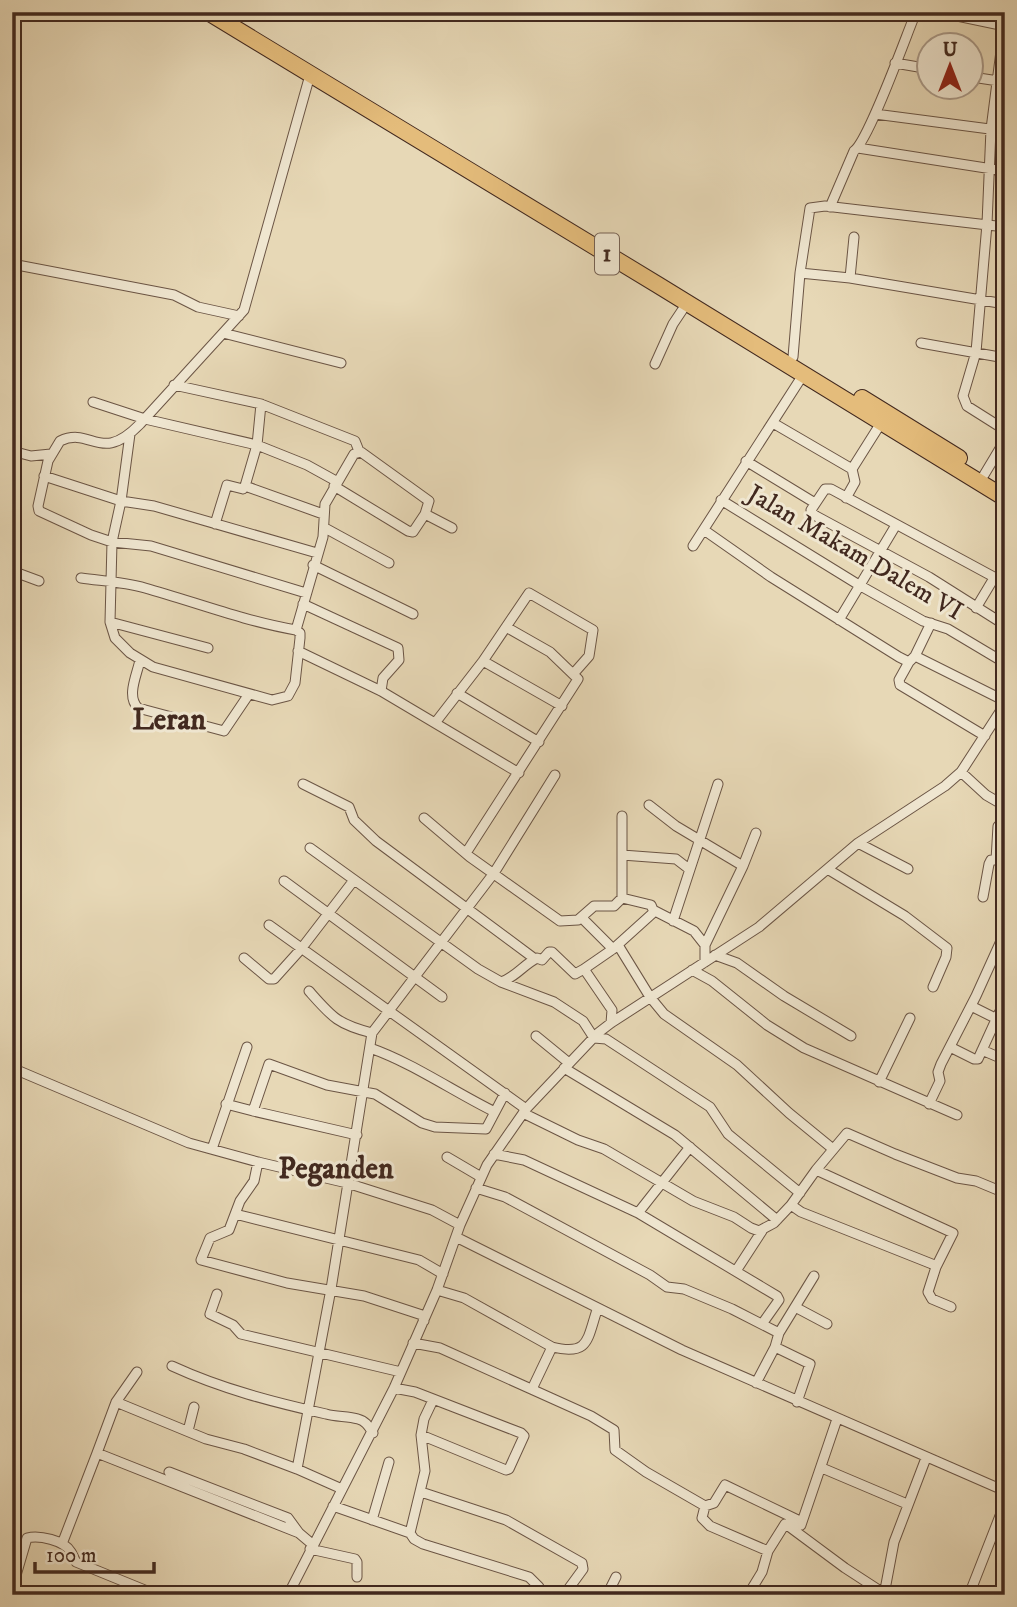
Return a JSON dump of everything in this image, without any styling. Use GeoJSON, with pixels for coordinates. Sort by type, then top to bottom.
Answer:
{"type":"FeatureCollection","features":[{"type":"Feature","properties":{"kind":"highway","name":"1"},"geometry":{"type":"LineString","coordinates":[[208,12],[689,299],[987,470],[1005,488]]}},
{"type":"Feature","properties":{"kind":"highway","name":"1"},"geometry":{"type":"LineString","coordinates":[[225,12],[689,299],[803,375],[1005,498]]}},
{"type":"Feature","properties":{"kind":"street"},"geometry":{"type":"LineString","coordinates":[[824,207],[875,114],[916,12]]}},
{"type":"Feature","properties":{"kind":"street"},"geometry":{"type":"LineString","coordinates":[[937,12],[1004,24],[1001,82],[991,129],[987,225],[976,352],[963,401],[1005,430]]}},
{"type":"Feature","properties":{"kind":"street"},"geometry":{"type":"LineString","coordinates":[[895,63],[916,67]]}},
{"type":"Feature","properties":{"kind":"street"},"geometry":{"type":"LineString","coordinates":[[306,593],[150,546],[91,535],[39,512],[38,506],[51,454],[60,442],[66,439],[110,445],[122,441],[239,316],[248,298],[310,75]]}},
{"type":"Feature","properties":{"kind":"street"},"geometry":{"type":"LineString","coordinates":[[875,114],[1005,131]]}},
{"type":"Feature","properties":{"kind":"street"},"geometry":{"type":"LineString","coordinates":[[858,148],[1005,171]]}},
{"type":"Feature","properties":{"kind":"street"},"geometry":{"type":"LineString","coordinates":[[793,357],[805,272],[810,208],[824,207],[1005,227]]}},
{"type":"Feature","properties":{"kind":"street"},"geometry":{"type":"LineString","coordinates":[[850,278],[854,237]]}},
{"type":"Feature","properties":{"kind":"street"},"geometry":{"type":"LineString","coordinates":[[12,264],[166,293],[198,307],[239,316]]}},
{"type":"Feature","properties":{"kind":"street"},"geometry":{"type":"LineString","coordinates":[[805,272],[1005,304]]}},
{"type":"Feature","properties":{"kind":"street"},"geometry":{"type":"LineString","coordinates":[[655,364],[673,324],[689,299]]}},
{"type":"Feature","properties":{"kind":"street"},"geometry":{"type":"LineString","coordinates":[[223,333],[341,363]]}},
{"type":"Feature","properties":{"kind":"street"},"geometry":{"type":"LineString","coordinates":[[921,343],[1005,359]]}},
{"type":"Feature","properties":{"kind":"street"},"geometry":{"type":"LineString","coordinates":[[693,546],[720,500],[803,375]]}},
{"type":"Feature","properties":{"kind":"street"},"geometry":{"type":"LineString","coordinates":[[93,402],[145,419],[257,445],[307,465],[410,532],[413,532],[425,514],[429,501],[359,451],[355,441],[261,404],[174,385]]}},
{"type":"Feature","properties":{"kind":"street"},"geometry":{"type":"LineString","coordinates":[[215,524],[227,485],[243,489],[245,486],[257,445],[261,404]]}},
{"type":"Feature","properties":{"kind":"street"},"geometry":{"type":"LineString","coordinates":[[846,498],[855,482],[852,469],[881,422]]}},
{"type":"Feature","properties":{"kind":"street"},"geometry":{"type":"LineString","coordinates":[[772,423],[852,469]]}},
{"type":"Feature","properties":{"kind":"street"},"geometry":{"type":"LineString","coordinates":[[81,579],[111,581],[142,587],[212,610],[296,630],[300,636],[295,683],[288,696],[272,700],[153,667],[140,660],[115,638],[110,621],[111,581],[112,541],[121,501],[130,434]]}},
{"type":"Feature","properties":{"kind":"street"},"geometry":{"type":"LineString","coordinates":[[987,470],[1005,440]]}},
{"type":"Feature","properties":{"kind":"street"},"geometry":{"type":"LineString","coordinates":[[12,451],[31,456],[51,454]]}},
{"type":"Feature","properties":{"kind":"street"},"geometry":{"type":"LineString","coordinates":[[296,630],[325,528],[325,504],[354,454],[359,451]]}},
{"type":"Feature","properties":{"kind":"street"},"geometry":{"type":"LineString","coordinates":[[746,461],[815,503]]}},
{"type":"Feature","properties":{"kind":"street"},"geometry":{"type":"LineString","coordinates":[[44,476],[121,501],[154,506],[317,554]]}},
{"type":"Feature","properties":{"kind":"street"},"geometry":{"type":"LineString","coordinates":[[245,486],[323,514]]}},
{"type":"Feature","properties":{"kind":"street"},"geometry":{"type":"LineString","coordinates":[[1005,583],[827,488],[811,513],[938,582],[1005,625]]}},
{"type":"Feature","properties":{"kind":"street","name":"Jalan Makam Dalem VI"},"geometry":{"type":"LineString","coordinates":[[720,500],[859,585],[931,624],[948,629],[1005,663]]}},
{"type":"Feature","properties":{"kind":"street"},"geometry":{"type":"LineString","coordinates":[[425,514],[452,528]]}},
{"type":"Feature","properties":{"kind":"street"},"geometry":{"type":"LineString","coordinates":[[839,620],[896,525]]}},
{"type":"Feature","properties":{"kind":"street"},"geometry":{"type":"LineString","coordinates":[[325,528],[389,563]]}},
{"type":"Feature","properties":{"kind":"street"},"geometry":{"type":"LineString","coordinates":[[289,1595],[394,1388],[437,1290],[460,1225],[481,1177],[525,1111],[611,1023],[759,927],[858,843],[945,786],[961,772],[1005,703],[912,659],[839,620],[704,530]]}},
{"type":"Feature","properties":{"kind":"street"},"geometry":{"type":"LineString","coordinates":[[313,565],[413,614]]}},
{"type":"Feature","properties":{"kind":"street"},"geometry":{"type":"LineString","coordinates":[[12,571],[39,581]]}},
{"type":"Feature","properties":{"kind":"street"},"geometry":{"type":"LineString","coordinates":[[976,608],[994,578]]}},
{"type":"Feature","properties":{"kind":"street"},"geometry":{"type":"LineString","coordinates":[[435,723],[531,593],[592,629],[593,641],[589,656],[574,673]]}},
{"type":"Feature","properties":{"kind":"street"},"geometry":{"type":"LineString","coordinates":[[303,604],[398,648],[399,660],[383,678],[381,691]]}},
{"type":"Feature","properties":{"kind":"street"},"geometry":{"type":"LineString","coordinates":[[110,621],[208,648]]}},
{"type":"Feature","properties":{"kind":"street"},"geometry":{"type":"LineString","coordinates":[[931,624],[899,680],[900,685],[985,736]]}},
{"type":"Feature","properties":{"kind":"street"},"geometry":{"type":"LineString","coordinates":[[466,853],[579,679],[550,652],[506,627]]}},
{"type":"Feature","properties":{"kind":"street"},"geometry":{"type":"LineString","coordinates":[[298,651],[381,691],[519,773]]}},
{"type":"Feature","properties":{"kind":"street"},"geometry":{"type":"LineString","coordinates":[[140,660],[132,696],[133,703],[138,708],[224,731],[250,694]]}},
{"type":"Feature","properties":{"kind":"street"},"geometry":{"type":"LineString","coordinates":[[483,661],[562,706]]}},
{"type":"Feature","properties":{"kind":"street"},"geometry":{"type":"LineString","coordinates":[[457,693],[539,742]]}},
{"type":"Feature","properties":{"kind":"street"},"geometry":{"type":"LineString","coordinates":[[961,772],[986,794],[1005,806]]}},
{"type":"Feature","properties":{"kind":"street"},"geometry":{"type":"LineString","coordinates":[[297,1469],[331,1289],[372,1033],[494,873],[555,775]]}},
{"type":"Feature","properties":{"kind":"street"},"geometry":{"type":"LineString","coordinates":[[303,783],[349,807],[354,820],[376,841],[535,959],[542,960],[551,952],[574,974],[579,974],[615,947],[654,911]]}},
{"type":"Feature","properties":{"kind":"street"},"geometry":{"type":"LineString","coordinates":[[673,921],[718,784]]}},
{"type":"Feature","properties":{"kind":"street"},"geometry":{"type":"LineString","coordinates":[[649,805],[698,840],[743,866]]}},
{"type":"Feature","properties":{"kind":"street"},"geometry":{"type":"LineString","coordinates":[[424,818],[466,853],[560,921],[575,921],[594,906],[614,906],[622,898],[622,816]]}},
{"type":"Feature","properties":{"kind":"street"},"geometry":{"type":"LineString","coordinates":[[984,897],[989,864],[991,860],[1000,862],[998,826]]}},
{"type":"Feature","properties":{"kind":"street"},"geometry":{"type":"LineString","coordinates":[[705,962],[705,945],[756,833]]}},
{"type":"Feature","properties":{"kind":"street"},"geometry":{"type":"LineString","coordinates":[[858,843],[908,869]]}},
{"type":"Feature","properties":{"kind":"street"},"geometry":{"type":"LineString","coordinates":[[310,848],[478,969],[501,982],[564,1008],[583,1021],[594,1038]]}},
{"type":"Feature","properties":{"kind":"street"},"geometry":{"type":"LineString","coordinates":[[622,855],[676,859],[690,869]]}},
{"type":"Feature","properties":{"kind":"street"},"geometry":{"type":"LineString","coordinates":[[829,870],[905,916],[947,948],[933,987]]}},
{"type":"Feature","properties":{"kind":"street"},"geometry":{"type":"LineString","coordinates":[[244,958],[272,980],[302,949],[355,880]]}},
{"type":"Feature","properties":{"kind":"street"},"geometry":{"type":"LineString","coordinates":[[284,881],[442,997]]}},
{"type":"Feature","properties":{"kind":"street"},"geometry":{"type":"LineString","coordinates":[[622,898],[651,905],[654,911],[690,927],[705,945]]}},
{"type":"Feature","properties":{"kind":"street"},"geometry":{"type":"LineString","coordinates":[[582,918],[615,947],[650,997],[671,1020],[737,1065],[832,1149]]}},
{"type":"Feature","properties":{"kind":"street"},"geometry":{"type":"LineString","coordinates":[[269,925],[505,1093],[525,1111],[578,1140],[604,1149],[700,1205],[762,1231]]}},
{"type":"Feature","properties":{"kind":"street"},"geometry":{"type":"LineString","coordinates":[[929,1104],[940,1083],[941,1064],[1005,932]]}},
{"type":"Feature","properties":{"kind":"street"},"geometry":{"type":"LineString","coordinates":[[715,955],[737,963],[784,996],[851,1036]]}},
{"type":"Feature","properties":{"kind":"street"},"geometry":{"type":"LineString","coordinates":[[501,982],[513,978],[535,959]]}},
{"type":"Feature","properties":{"kind":"street"},"geometry":{"type":"LineString","coordinates":[[584,970],[612,1010],[611,1023]]}},
{"type":"Feature","properties":{"kind":"street"},"geometry":{"type":"LineString","coordinates":[[692,970],[712,981],[767,1025],[804,1048],[957,1115]]}},
{"type":"Feature","properties":{"kind":"street"},"geometry":{"type":"LineString","coordinates":[[309,991],[334,1019],[352,1028],[372,1033]]}},
{"type":"Feature","properties":{"kind":"street"},"geometry":{"type":"LineString","coordinates":[[950,1047],[976,1060],[1002,1012],[971,1006]]}},
{"type":"Feature","properties":{"kind":"street"},"geometry":{"type":"LineString","coordinates":[[879,1082],[910,1018]]}},
{"type":"Feature","properties":{"kind":"street"},"geometry":{"type":"LineString","coordinates":[[536,1036],[567,1066],[675,1135],[777,1220]]}},
{"type":"Feature","properties":{"kind":"street"},"geometry":{"type":"LineString","coordinates":[[594,1038],[606,1039],[710,1107],[728,1134],[800,1193]]}},
{"type":"Feature","properties":{"kind":"street"},"geometry":{"type":"LineString","coordinates":[[212,1149],[247,1047]]}},
{"type":"Feature","properties":{"kind":"street"},"geometry":{"type":"LineString","coordinates":[[370,1048],[395,1058],[495,1112]]}},
{"type":"Feature","properties":{"kind":"street"},"geometry":{"type":"LineString","coordinates":[[982,1050],[1005,1060]]}},
{"type":"Feature","properties":{"kind":"street"},"geometry":{"type":"LineString","coordinates":[[253,1111],[270,1063],[327,1085],[377,1095],[422,1123],[435,1127],[485,1129],[505,1093]]}},
{"type":"Feature","properties":{"kind":"street"},"geometry":{"type":"LineString","coordinates":[[12,1068],[164,1133],[258,1162],[347,1183],[432,1210],[460,1225]]}},
{"type":"Feature","properties":{"kind":"street"},"geometry":{"type":"LineString","coordinates":[[226,1104],[357,1135]]}},
{"type":"Feature","properties":{"kind":"street"},"geometry":{"type":"LineString","coordinates":[[736,1271],[762,1231],[791,1205],[832,1149],[848,1133],[895,1154],[1005,1193]]}},
{"type":"Feature","properties":{"kind":"street"},"geometry":{"type":"LineString","coordinates":[[638,1213],[690,1147]]}},
{"type":"Feature","properties":{"kind":"street"},"geometry":{"type":"LineString","coordinates":[[494,1154],[524,1160],[638,1213],[779,1297],[762,1324]]}},
{"type":"Feature","properties":{"kind":"street"},"geometry":{"type":"LineString","coordinates":[[447,1157],[481,1177]]}},
{"type":"Feature","properties":{"kind":"street"},"geometry":{"type":"LineString","coordinates":[[258,1162],[254,1181],[240,1201],[229,1230],[210,1238],[201,1259],[287,1283],[331,1289],[389,1303],[422,1315],[424,1321]]}},
{"type":"Feature","properties":{"kind":"street"},"geometry":{"type":"LineString","coordinates":[[816,1170],[953,1233],[936,1267],[928,1293],[932,1299],[950,1307]]}},
{"type":"Feature","properties":{"kind":"street"},"geometry":{"type":"LineString","coordinates":[[476,1188],[505,1197],[650,1275],[667,1287],[684,1289],[779,1333]]}},
{"type":"Feature","properties":{"kind":"street"},"geometry":{"type":"LineString","coordinates":[[791,1205],[801,1212],[936,1267]]}},
{"type":"Feature","properties":{"kind":"street"},"geometry":{"type":"LineString","coordinates":[[235,1214],[419,1260],[443,1275]]}},
{"type":"Feature","properties":{"kind":"street"},"geometry":{"type":"LineString","coordinates":[[456,1237],[597,1310],[797,1402],[1005,1491]]}},
{"type":"Feature","properties":{"kind":"street"},"geometry":{"type":"LineString","coordinates":[[756,1383],[775,1347],[779,1333],[814,1276]]}},
{"type":"Feature","properties":{"kind":"street"},"geometry":{"type":"LineString","coordinates":[[437,1290],[464,1298],[552,1347],[566,1350],[581,1348],[588,1337],[597,1310]]}},
{"type":"Feature","properties":{"kind":"street"},"geometry":{"type":"LineString","coordinates":[[217,1294],[210,1314],[233,1325],[241,1334],[401,1372]]}},
{"type":"Feature","properties":{"kind":"street"},"geometry":{"type":"LineString","coordinates":[[795,1307],[827,1324]]}},
{"type":"Feature","properties":{"kind":"street"},"geometry":{"type":"LineString","coordinates":[[413,1343],[440,1348],[607,1425],[615,1432],[615,1450],[646,1472],[705,1506]]}},
{"type":"Feature","properties":{"kind":"street"},"geometry":{"type":"LineString","coordinates":[[532,1389],[552,1347]]}},
{"type":"Feature","properties":{"kind":"street"},"geometry":{"type":"LineString","coordinates":[[775,1347],[810,1364],[797,1402]]}},
{"type":"Feature","properties":{"kind":"street"},"geometry":{"type":"LineString","coordinates":[[172,1367],[207,1382],[309,1410],[358,1419],[365,1422],[373,1433]]}},
{"type":"Feature","properties":{"kind":"street"},"geometry":{"type":"LineString","coordinates":[[62,1544],[116,1402],[137,1372]]}},
{"type":"Feature","properties":{"kind":"street"},"geometry":{"type":"LineString","coordinates":[[394,1388],[415,1392],[521,1433],[523,1439],[509,1469],[506,1470],[421,1435]]}},
{"type":"Feature","properties":{"kind":"street"},"geometry":{"type":"LineString","coordinates":[[410,1533],[425,1471],[421,1435],[424,1419],[433,1400]]}},
{"type":"Feature","properties":{"kind":"street"},"geometry":{"type":"LineString","coordinates":[[116,1402],[188,1431],[297,1469],[342,1489]]}},
{"type":"Feature","properties":{"kind":"street"},"geometry":{"type":"LineString","coordinates":[[188,1431],[194,1407]]}},
{"type":"Feature","properties":{"kind":"street"},"geometry":{"type":"LineString","coordinates":[[785,1524],[801,1525],[837,1419]]}},
{"type":"Feature","properties":{"kind":"street"},"geometry":{"type":"LineString","coordinates":[[97,1453],[255,1510]]}},
{"type":"Feature","properties":{"kind":"street"},"geometry":{"type":"LineString","coordinates":[[785,1524],[884,1594],[891,1553],[926,1458]]}},
{"type":"Feature","properties":{"kind":"street"},"geometry":{"type":"LineString","coordinates":[[372,1520],[389,1462]]}},
{"type":"Feature","properties":{"kind":"street"},"geometry":{"type":"LineString","coordinates":[[822,1468],[907,1504]]}},
{"type":"Feature","properties":{"kind":"street"},"geometry":{"type":"LineString","coordinates":[[169,1472],[295,1528],[311,1547],[355,1559],[358,1565],[357,1577]]}},
{"type":"Feature","properties":{"kind":"street"},"geometry":{"type":"LineString","coordinates":[[705,1506],[713,1503],[725,1485],[802,1522]]}},
{"type":"Feature","properties":{"kind":"street"},"geometry":{"type":"LineString","coordinates":[[421,1492],[506,1520],[582,1563],[583,1569],[564,1595]]}},
{"type":"Feature","properties":{"kind":"street"},"geometry":{"type":"LineString","coordinates":[[969,1595],[1005,1503]]}},
{"type":"Feature","properties":{"kind":"street"},"geometry":{"type":"LineString","coordinates":[[333,1506],[410,1533],[423,1544],[529,1577],[539,1587],[539,1595]]}},
{"type":"Feature","properties":{"kind":"street"},"geometry":{"type":"LineString","coordinates":[[705,1506],[702,1518],[710,1526],[768,1551]]}},
{"type":"Feature","properties":{"kind":"street"},"geometry":{"type":"LineString","coordinates":[[748,1595],[762,1572],[768,1551],[785,1524]]}},
{"type":"Feature","properties":{"kind":"street"},"geometry":{"type":"LineString","coordinates":[[12,1589],[27,1538],[36,1536],[62,1544],[71,1552],[76,1562],[157,1595]]}},
{"type":"Feature","properties":{"kind":"street"},"geometry":{"type":"LineString","coordinates":[[607,1595],[616,1577]]}},
{"type":"Feature","properties":{"kind":"district","name":"Leran"},"geometry":{"type":"Point","coordinates":[169,720]}},
{"type":"Feature","properties":{"kind":"district","name":"Peganden"},"geometry":{"type":"Point","coordinates":[336,1169]}}]}
